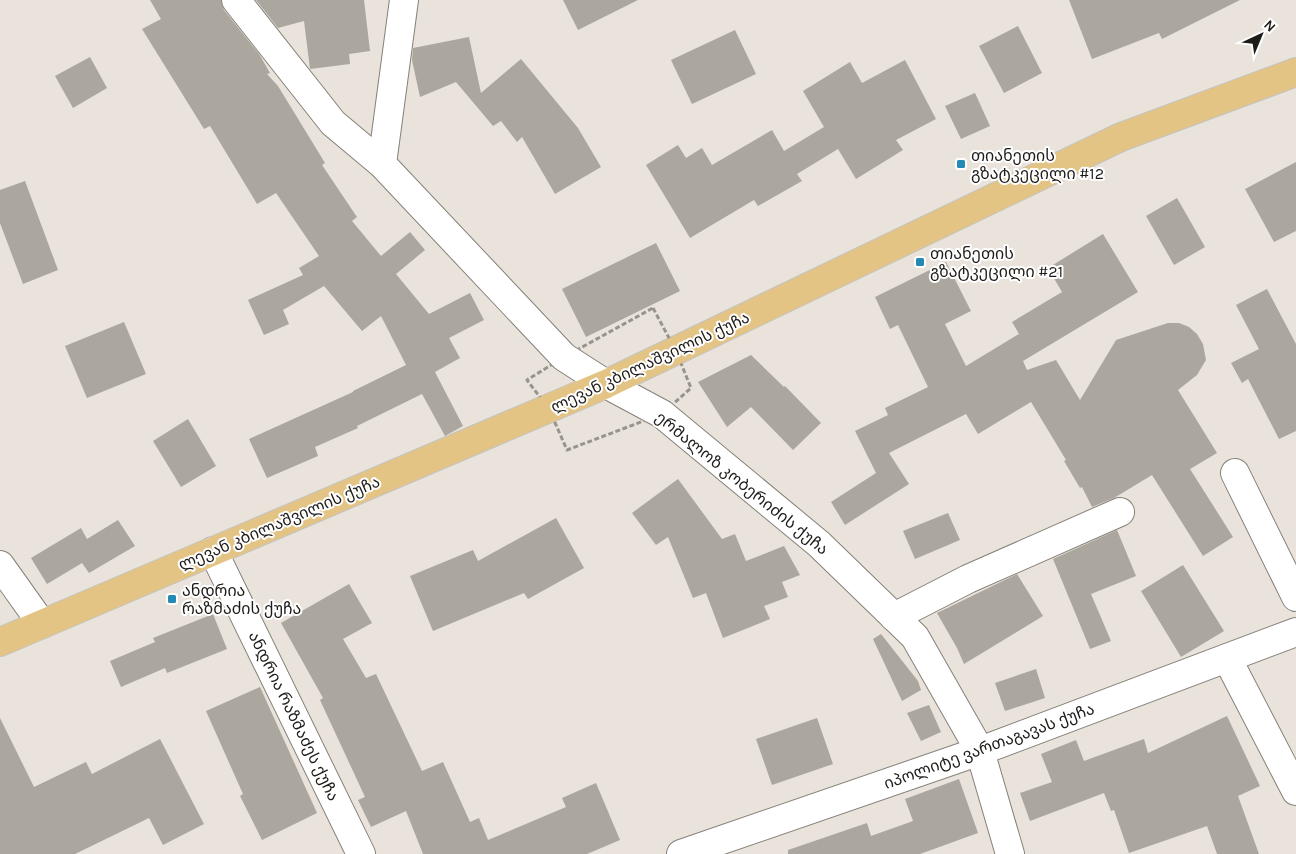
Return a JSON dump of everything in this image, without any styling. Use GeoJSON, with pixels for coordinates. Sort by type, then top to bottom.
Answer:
{"type":"FeatureCollection","features":[{"type":"Feature","properties":{"kind":"main road","name":"ლევან კბილაშვილის ქუჩა"},"geometry":{"type":"LineString","coordinates":[[0,642],[606,384],[1121,138],[1296,72]]}},
{"type":"Feature","properties":{"kind":"street","name":"ერმალოზ კობერიძის ქუჩა"},"geometry":{"type":"LineString","coordinates":[[236,0],[333,124],[382,164],[564,357],[606,384],[662,414],[819,544],[915,637],[980,751],[1010,854]]}},
{"type":"Feature","properties":{"kind":"street"},"geometry":{"type":"LineString","coordinates":[[382,164],[404,0]]}},
{"type":"Feature","properties":{"kind":"street"},"geometry":{"type":"LineString","coordinates":[[1235,473],[1296,597]]}},
{"type":"Feature","properties":{"kind":"street"},"geometry":{"type":"LineString","coordinates":[[894,617],[968,579],[1120,512]]}},
{"type":"Feature","properties":{"kind":"street","name":"ანდრია რაზმაძეს ქუჩა"},"geometry":{"type":"LineString","coordinates":[[213,551],[362,854]]}},
{"type":"Feature","properties":{"kind":"street"},"geometry":{"type":"LineString","coordinates":[[0,564],[42,624]]}},
{"type":"Feature","properties":{"kind":"street","name":"იპოლიტე ვართაგავას ქუჩა"},"geometry":{"type":"LineString","coordinates":[[681,854],[980,751],[1296,632]]}},
{"type":"Feature","properties":{"kind":"street"},"geometry":{"type":"LineString","coordinates":[[1227,658],[1296,791]]}},
{"type":"Feature","properties":{"kind":"building"},"geometry":{"type":"Polygon","coordinates":[[[150,0],[221,0],[224,10],[259,54],[270,73],[267,74],[278,86],[325,163],[322,165],[357,217],[352,221],[381,256],[410,232],[425,250],[396,274],[429,314],[470,293],[484,320],[449,338],[460,358],[435,372],[463,426],[445,436],[422,394],[357,426],[358,428],[315,447],[318,456],[267,478],[249,439],[353,392],[406,365],[381,316],[362,331],[324,286],[283,310],[289,324],[264,335],[248,300],[303,275],[299,268],[319,256],[276,193],[257,204],[210,126],[204,129],[142,29],[161,19],[150,0]]]}},
{"type":"Feature","properties":{"kind":"building"},"geometry":{"type":"Polygon","coordinates":[[[256,0],[364,0],[370,51],[349,54],[350,64],[310,69],[304,21],[278,28],[256,0]]]}},
{"type":"Feature","properties":{"kind":"building"},"geometry":{"type":"Polygon","coordinates":[[[563,0],[638,0],[578,30],[563,0]]]}},
{"type":"Feature","properties":{"kind":"building"},"geometry":{"type":"Polygon","coordinates":[[[1069,0],[1240,0],[1162,39],[1159,33],[1092,59],[1069,0]]]}},
{"type":"Feature","properties":{"kind":"building"},"geometry":{"type":"Polygon","coordinates":[[[1018,26],[1042,73],[1004,93],[979,46],[1018,26]]]}},
{"type":"Feature","properties":{"kind":"building"},"geometry":{"type":"Polygon","coordinates":[[[735,30],[756,74],[692,104],[671,60],[735,30]]]}},
{"type":"Feature","properties":{"kind":"building"},"geometry":{"type":"Polygon","coordinates":[[[469,37],[481,93],[521,59],[578,128],[601,167],[555,194],[522,137],[517,142],[501,121],[493,126],[456,82],[420,97],[412,60],[413,48],[469,37]]]}},
{"type":"Feature","properties":{"kind":"building"},"geometry":{"type":"Polygon","coordinates":[[[90,57],[107,88],[73,108],[55,76],[90,57]]]}},
{"type":"Feature","properties":{"kind":"building"},"geometry":{"type":"Polygon","coordinates":[[[905,60],[936,119],[896,140],[903,150],[856,179],[838,149],[797,174],[802,181],[758,206],[754,200],[690,238],[646,165],[678,145],[686,158],[702,148],[712,165],[772,130],[784,151],[824,127],[803,91],[850,62],[862,83],[905,60]]]}},
{"type":"Feature","properties":{"kind":"building"},"geometry":{"type":"Polygon","coordinates":[[[975,93],[990,126],[961,139],[945,106],[975,93]]]}},
{"type":"Feature","properties":{"kind":"building"},"geometry":{"type":"Polygon","coordinates":[[[1296,162],[1296,231],[1274,242],[1245,189],[1296,162]]]}},
{"type":"Feature","properties":{"kind":"building"},"geometry":{"type":"Polygon","coordinates":[[[25,181],[58,270],[23,284],[0,223],[0,190],[25,181]]]}},
{"type":"Feature","properties":{"kind":"building"},"geometry":{"type":"Polygon","coordinates":[[[1177,198],[1205,247],[1174,265],[1146,216],[1177,198]]]}},
{"type":"Feature","properties":{"kind":"building"},"geometry":{"type":"Polygon","coordinates":[[[1103,234],[1138,292],[1023,361],[1027,370],[1056,360],[1080,400],[1116,340],[1168,323],[1179,323],[1189,327],[1197,334],[1203,344],[1206,360],[1197,375],[1178,390],[1217,453],[1190,469],[1233,537],[1203,556],[1152,475],[1114,498],[1092,507],[1031,402],[978,434],[966,414],[889,453],[909,484],[845,525],[831,502],[876,473],[855,431],[888,415],[885,408],[928,387],[898,325],[890,329],[875,297],[946,262],[971,311],[945,324],[966,366],[1019,334],[1012,322],[1062,292],[1048,268],[1103,234]]]}},
{"type":"Feature","properties":{"kind":"building"},"geometry":{"type":"Polygon","coordinates":[[[656,243],[680,291],[586,337],[562,289],[656,243]]]}},
{"type":"Feature","properties":{"kind":"building"},"geometry":{"type":"Polygon","coordinates":[[[1267,289],[1296,344],[1296,431],[1279,439],[1248,379],[1242,383],[1231,363],[1259,349],[1236,305],[1267,289]]]}},
{"type":"Feature","properties":{"kind":"building"},"geometry":{"type":"Polygon","coordinates":[[[124,322],[146,374],[87,398],[65,346],[124,322]]]}},
{"type":"Feature","properties":{"kind":"building"},"geometry":{"type":"Polygon","coordinates":[[[751,355],[821,423],[793,450],[751,407],[727,427],[698,382],[751,355]]]}},
{"type":"Feature","properties":{"kind":"building"},"geometry":{"type":"Polygon","coordinates":[[[188,419],[216,466],[181,487],[153,441],[188,419]]]}},
{"type":"Feature","properties":{"kind":"building"},"geometry":{"type":"Polygon","coordinates":[[[678,479],[722,539],[735,534],[746,561],[784,546],[800,575],[782,582],[788,597],[764,606],[770,619],[723,638],[706,593],[693,598],[668,537],[656,545],[632,513],[678,479]]]}},
{"type":"Feature","properties":{"kind":"building"},"geometry":{"type":"Polygon","coordinates":[[[948,513],[960,540],[915,559],[903,531],[948,513]]]}},
{"type":"Feature","properties":{"kind":"building"},"geometry":{"type":"Polygon","coordinates":[[[556,518],[584,568],[528,599],[524,593],[433,631],[410,576],[473,550],[478,561],[556,518]]]}},
{"type":"Feature","properties":{"kind":"building"},"geometry":{"type":"Polygon","coordinates":[[[118,520],[135,546],[89,573],[82,563],[47,584],[31,558],[81,528],[87,539],[118,520]]]}},
{"type":"Feature","properties":{"kind":"building"},"geometry":{"type":"Polygon","coordinates":[[[1117,530],[1136,576],[1091,594],[1111,641],[1090,649],[1053,559],[1117,530]]]}},
{"type":"Feature","properties":{"kind":"building"},"geometry":{"type":"Polygon","coordinates":[[[1183,565],[1224,631],[1181,657],[1141,591],[1183,565]]]}},
{"type":"Feature","properties":{"kind":"building"},"geometry":{"type":"Polygon","coordinates":[[[1017,574],[1043,616],[964,664],[937,613],[1017,574]]]}},
{"type":"Feature","properties":{"kind":"building"},"geometry":{"type":"Polygon","coordinates":[[[349,584],[372,623],[343,639],[366,678],[376,674],[422,771],[443,762],[470,822],[479,818],[488,840],[566,807],[562,798],[596,783],[620,840],[587,854],[423,854],[406,811],[371,827],[358,800],[365,797],[320,700],[323,698],[281,623],[349,584]]]}},
{"type":"Feature","properties":{"kind":"building"},"geometry":{"type":"Polygon","coordinates":[[[213,614],[227,649],[167,673],[165,668],[121,687],[110,661],[155,642],[153,638],[213,614]]]}},
{"type":"Feature","properties":{"kind":"building"},"geometry":{"type":"Polygon","coordinates":[[[881,634],[918,681],[921,690],[902,701],[873,639],[881,634]]]}},
{"type":"Feature","properties":{"kind":"building"},"geometry":{"type":"Polygon","coordinates":[[[1036,669],[1045,698],[1005,711],[995,683],[1036,669]]]}},
{"type":"Feature","properties":{"kind":"building"},"geometry":{"type":"Polygon","coordinates":[[[260,687],[317,813],[262,840],[240,796],[243,794],[206,711],[260,687]]]}},
{"type":"Feature","properties":{"kind":"building"},"geometry":{"type":"Polygon","coordinates":[[[929,705],[941,732],[921,741],[907,713],[929,705]]]}},
{"type":"Feature","properties":{"kind":"building"},"geometry":{"type":"Polygon","coordinates":[[[1227,716],[1260,786],[1238,796],[1259,854],[1217,854],[1207,826],[1129,853],[1114,810],[1111,811],[1104,793],[1030,821],[1020,793],[1052,782],[1041,754],[1076,740],[1084,761],[1144,739],[1148,753],[1227,716]]]}},
{"type":"Feature","properties":{"kind":"building"},"geometry":{"type":"Polygon","coordinates":[[[0,718],[34,787],[86,762],[92,774],[160,739],[204,824],[163,845],[149,818],[75,854],[0,854],[0,718]]]}},
{"type":"Feature","properties":{"kind":"building"},"geometry":{"type":"Polygon","coordinates":[[[817,718],[833,764],[772,785],[756,739],[817,718]]]}},
{"type":"Feature","properties":{"kind":"building"},"geometry":{"type":"Polygon","coordinates":[[[959,779],[978,833],[920,854],[788,854],[788,850],[867,823],[871,836],[913,821],[905,799],[959,779]]]}},
{"type":"Feature","properties":{"kind":"place","name":"თიანეთის გზატკეცილი #12"},"geometry":{"type":"Point","coordinates":[961,164]}},
{"type":"Feature","properties":{"kind":"place","name":"თიანეთის გზატკეცილი #21"},"geometry":{"type":"Point","coordinates":[920,262]}},
{"type":"Feature","properties":{"kind":"place","name":"ანდრია რაზმაძის ქუჩა"},"geometry":{"type":"Point","coordinates":[172,599]}}]}
